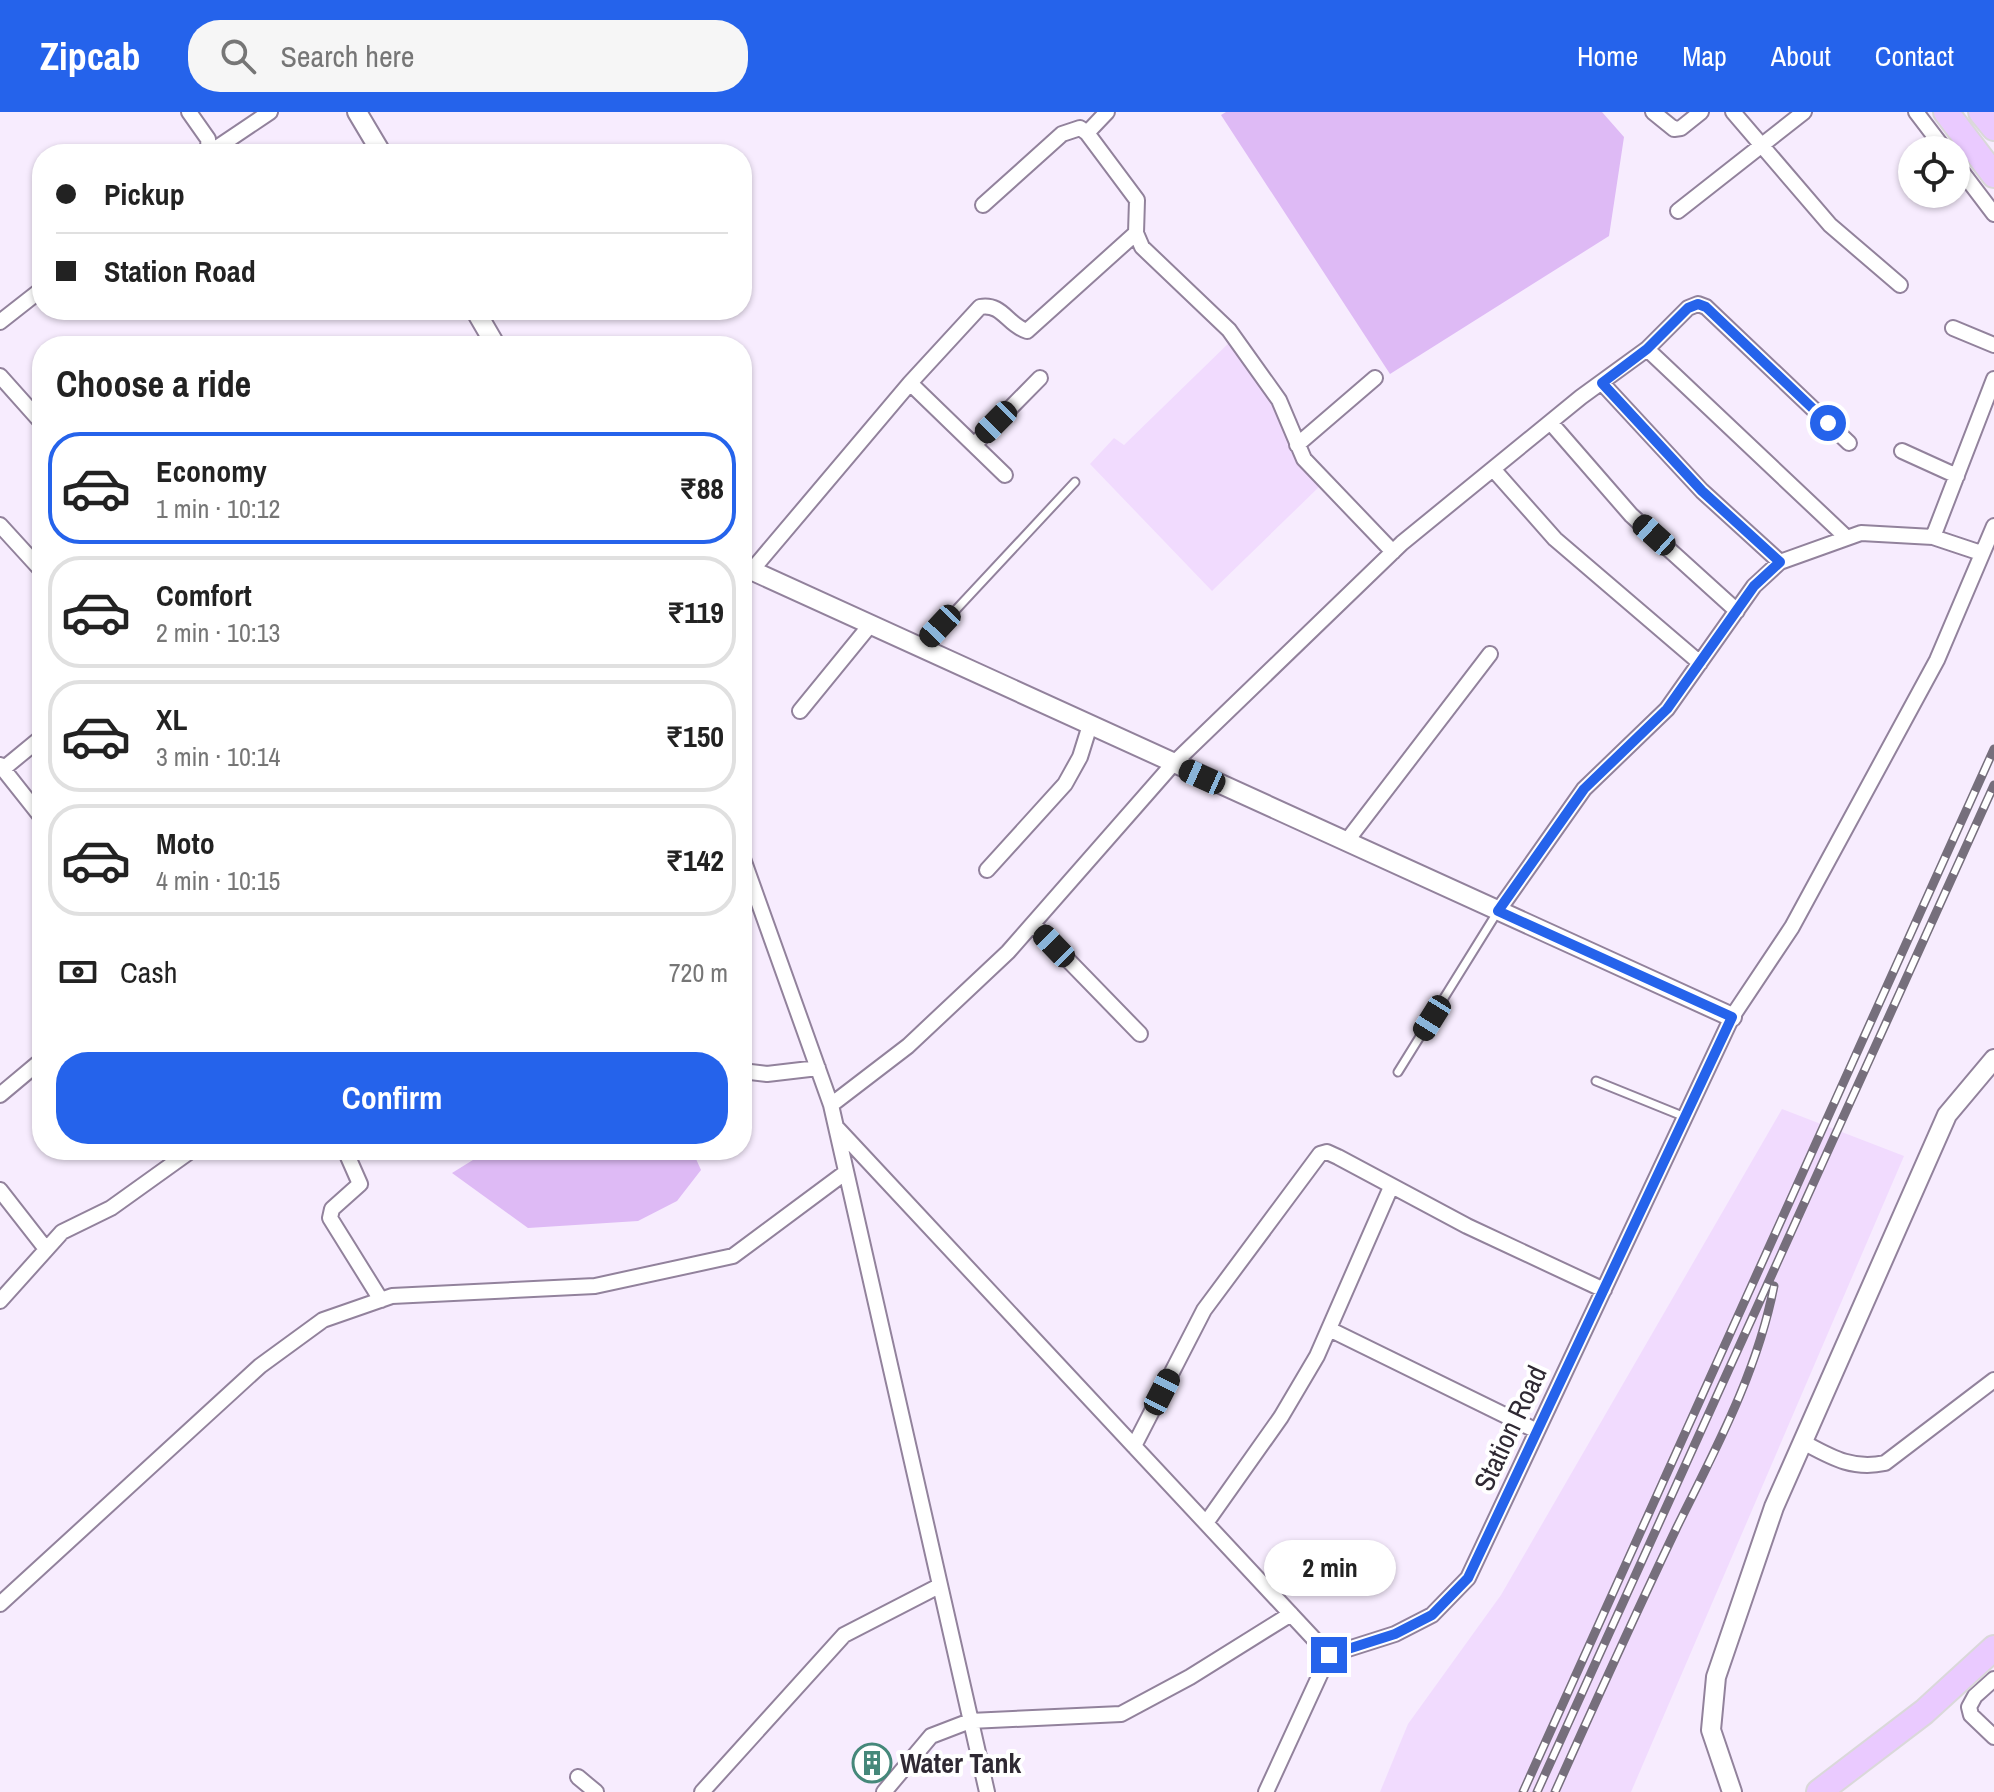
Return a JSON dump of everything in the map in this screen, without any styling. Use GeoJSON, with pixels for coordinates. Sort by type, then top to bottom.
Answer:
{"type":"FeatureCollection","features":[{"type":"Feature","properties":{"kind":"highway"},"geometry":{"type":"LineString","coordinates":[[1946,112],[1994,175]]}},
{"type":"Feature","properties":{"kind":"highway"},"geometry":{"type":"LineString","coordinates":[[1981,112],[1994,128]]}},
{"type":"Feature","properties":{"kind":"highway"},"geometry":{"type":"LineString","coordinates":[[1819,1792],[1952,1687],[1994,1648]]}},
{"type":"Feature","properties":{"kind":"street"},"geometry":{"type":"LineString","coordinates":[[189,112],[208,144]]}},
{"type":"Feature","properties":{"kind":"street"},"geometry":{"type":"LineString","coordinates":[[224,144],[270,112]]}},
{"type":"Feature","properties":{"kind":"street"},"geometry":{"type":"LineString","coordinates":[[357,112],[376,144]]}},
{"type":"Feature","properties":{"kind":"street"},"geometry":{"type":"LineString","coordinates":[[1087,133],[1107,112]]}},
{"type":"Feature","properties":{"kind":"street"},"geometry":{"type":"LineString","coordinates":[[1653,112],[1674,129],[1681,128],[1701,112]]}},
{"type":"Feature","properties":{"kind":"street"},"geometry":{"type":"LineString","coordinates":[[1733,112],[1830,225],[1900,285]]}},
{"type":"Feature","properties":{"kind":"street"},"geometry":{"type":"LineString","coordinates":[[1678,211],[1804,112]]}},
{"type":"Feature","properties":{"kind":"street"},"geometry":{"type":"LineString","coordinates":[[1916,112],[1934,136]]}},
{"type":"Feature","properties":{"kind":"street"},"geometry":{"type":"LineString","coordinates":[[983,205],[1062,134],[1080,128],[1087,133],[1137,200],[1136,233],[1151,258],[1229,330],[1279,400],[1297,445],[1319,478],[1393,552]]}},
{"type":"Feature","properties":{"kind":"street"},"geometry":{"type":"LineString","coordinates":[[1970,182],[1994,214]]}},
{"type":"Feature","properties":{"kind":"street"},"geometry":{"type":"LineString","coordinates":[[752,562],[980,307],[999,309],[1019,329],[1027,331],[1136,233]]}},
{"type":"Feature","properties":{"kind":"street"},"geometry":{"type":"LineString","coordinates":[[0,322],[32,297]]}},
{"type":"Feature","properties":{"kind":"street"},"geometry":{"type":"LineString","coordinates":[[831,1105],[956,1004],[1033,924],[1173,764],[1393,552],[1493,469],[1647,349],[1688,308],[1698,304],[1706,307],[1849,443]]}},
{"type":"Feature","properties":{"kind":"street"},"geometry":{"type":"LineString","coordinates":[[1953,328],[1994,345]]}},
{"type":"Feature","properties":{"kind":"street"},"geometry":{"type":"LineString","coordinates":[[1647,349],[1847,538]]}},
{"type":"Feature","properties":{"kind":"street"},"geometry":{"type":"LineString","coordinates":[[0,376],[32,412]]}},
{"type":"Feature","properties":{"kind":"street"},"geometry":{"type":"LineString","coordinates":[[974,445],[1040,378]]}},
{"type":"Feature","properties":{"kind":"street"},"geometry":{"type":"LineString","coordinates":[[1297,445],[1375,378]]}},
{"type":"Feature","properties":{"kind":"street"},"geometry":{"type":"LineString","coordinates":[[1933,537],[1994,379]]}},
{"type":"Feature","properties":{"kind":"street"},"geometry":{"type":"LineString","coordinates":[[910,383],[1005,475]]}},
{"type":"Feature","properties":{"kind":"street"},"geometry":{"type":"LineString","coordinates":[[1602,383],[1702,491],[1780,562]]}},
{"type":"Feature","properties":{"kind":"street"},"geometry":{"type":"LineString","coordinates":[[1551,423],[1631,515],[1737,611]]}},
{"type":"Feature","properties":{"kind":"street"},"geometry":{"type":"LineString","coordinates":[[1902,451],[1957,476]]}},
{"type":"Feature","properties":{"kind":"street"},"geometry":{"type":"LineString","coordinates":[[1493,469],[1555,539],[1700,663]]}},
{"type":"Feature","properties":{"kind":"street"},"geometry":{"type":"LineString","coordinates":[[0,525],[32,560]]}},
{"type":"Feature","properties":{"kind":"street","name":"Station Road"},"geometry":{"type":"LineString","coordinates":[[1329,1655],[1395,1634],[1432,1615],[1468,1578],[1732,1017],[1792,927],[1937,660],[1994,526]]}},
{"type":"Feature","properties":{"kind":"street"},"geometry":{"type":"LineString","coordinates":[[1498,911],[1584,789],[1667,709],[1754,586],[1780,562],[1847,538],[1882,533],[1933,537],[1981,553]]}},
{"type":"Feature","properties":{"kind":"street"},"geometry":{"type":"LineString","coordinates":[[752,570],[1732,1017]]}},
{"type":"Feature","properties":{"kind":"street"},"geometry":{"type":"LineString","coordinates":[[800,711],[871,624]]}},
{"type":"Feature","properties":{"kind":"street"},"geometry":{"type":"LineString","coordinates":[[1346,842],[1490,654]]}},
{"type":"Feature","properties":{"kind":"street"},"geometry":{"type":"LineString","coordinates":[[987,870],[1065,784],[1080,757],[1090,725]]}},
{"type":"Feature","properties":{"kind":"street"},"geometry":{"type":"LineString","coordinates":[[32,744],[2,767],[32,805]]}},
{"type":"Feature","properties":{"kind":"street"},"geometry":{"type":"LineString","coordinates":[[752,884],[831,1105],[987,1792]]}},
{"type":"Feature","properties":{"kind":"street"},"geometry":{"type":"LineString","coordinates":[[1033,924],[1140,1034]]}},
{"type":"Feature","properties":{"kind":"street"},"geometry":{"type":"LineString","coordinates":[[1732,1792],[1711,1730],[1716,1677],[1774,1507],[1947,1115],[1994,1059]]}},
{"type":"Feature","properties":{"kind":"street"},"geometry":{"type":"LineString","coordinates":[[0,1095],[32,1068]]}},
{"type":"Feature","properties":{"kind":"street"},"geometry":{"type":"LineString","coordinates":[[752,1072],[767,1074],[818,1068]]}},
{"type":"Feature","properties":{"kind":"street"},"geometry":{"type":"LineString","coordinates":[[836,1126],[1329,1655],[1266,1792]]}},
{"type":"Feature","properties":{"kind":"street"},"geometry":{"type":"LineString","coordinates":[[1134,1446],[1204,1310],[1320,1154],[1327,1152],[1338,1157],[1391,1187],[1604,1290]]}},
{"type":"Feature","properties":{"kind":"street"},"geometry":{"type":"LineString","coordinates":[[0,1301],[62,1232],[103,1213],[178,1160]]}},
{"type":"Feature","properties":{"kind":"street"},"geometry":{"type":"LineString","coordinates":[[349,1160],[360,1184],[332,1209],[330,1218],[381,1300]]}},
{"type":"Feature","properties":{"kind":"street"},"geometry":{"type":"LineString","coordinates":[[0,1604],[260,1366],[323,1320],[392,1296],[595,1286],[733,1256],[846,1172]]}},
{"type":"Feature","properties":{"kind":"street"},"geometry":{"type":"LineString","coordinates":[[1206,1523],[1281,1417],[1329,1329],[1391,1187]]}},
{"type":"Feature","properties":{"kind":"street"},"geometry":{"type":"LineString","coordinates":[[0,1190],[46,1249]]}},
{"type":"Feature","properties":{"kind":"street"},"geometry":{"type":"LineString","coordinates":[[1329,1329],[1537,1431]]}},
{"type":"Feature","properties":{"kind":"street"},"geometry":{"type":"LineString","coordinates":[[1803,1442],[1843,1463],[1866,1467],[1885,1463],[1994,1380]]}},
{"type":"Feature","properties":{"kind":"street"},"geometry":{"type":"LineString","coordinates":[[702,1792],[844,1635],[939,1586]]}},
{"type":"Feature","properties":{"kind":"street"},"geometry":{"type":"LineString","coordinates":[[884,1792],[931,1736],[970,1721],[1121,1714],[1190,1677],[1291,1614]]}},
{"type":"Feature","properties":{"kind":"street"},"geometry":{"type":"LineString","coordinates":[[1969,1707],[1975,1696],[1994,1679]]}},
{"type":"Feature","properties":{"kind":"street"},"geometry":{"type":"LineString","coordinates":[[1952,1687],[1969,1707],[1971,1715],[1994,1737]]}},
{"type":"Feature","properties":{"kind":"street"},"geometry":{"type":"LineString","coordinates":[[578,1777],[596,1792]]}},
{"type":"Feature","properties":{"kind":"lane"},"geometry":{"type":"LineString","coordinates":[[921,647],[1075,482]]}},
{"type":"Feature","properties":{"kind":"lane"},"geometry":{"type":"LineString","coordinates":[[1398,1072],[1498,911]]}},
{"type":"Feature","properties":{"kind":"lane"},"geometry":{"type":"LineString","coordinates":[[1596,1081],[1685,1117]]}},
{"type":"Feature","properties":{"kind":"shaded area"},"geometry":{"type":"Polygon","coordinates":[[[1226,112],[1602,112],[1624,137],[1609,236],[1390,374],[1221,115],[1226,112]]]}},
{"type":"Feature","properties":{"kind":"shaded area"},"geometry":{"type":"Polygon","coordinates":[[[1235,337],[1298,420],[1286,435],[1321,485],[1212,591],[1090,464],[1114,438],[1124,445],[1235,337]]]}},
{"type":"Feature","properties":{"kind":"shaded area"},"geometry":{"type":"Polygon","coordinates":[[[1782,1109],[1904,1156],[1631,1792],[1380,1792],[1408,1724],[1501,1595],[1782,1109]]]}},
{"type":"Feature","properties":{"kind":"shaded area"},"geometry":{"type":"Polygon","coordinates":[[[473,1160],[696,1160],[701,1170],[677,1201],[638,1221],[528,1228],[452,1173],[473,1160]]]}},
{"type":"Feature","properties":{"kind":"building","name":"Water Tank"},"geometry":{"type":"Polygon","coordinates":[[[872,1750],[883,1755],[888,1766],[883,1777],[872,1782],[861,1777],[856,1766],[861,1755],[872,1750]]]}},
{"type":"Feature","properties":{"kind":"railway"},"geometry":{"type":"LineString","coordinates":[[1523,1792],[1994,749]]}},
{"type":"Feature","properties":{"kind":"railway"},"geometry":{"type":"LineString","coordinates":[[1537,1792],[1994,785]]}},
{"type":"Feature","properties":{"kind":"railway"},"geometry":{"type":"LineString","coordinates":[[1555,1792],[1734,1410],[1757,1349],[1774,1286]]}},
{"type":"Feature","properties":{"kind":"place","name":"Water Tank"},"geometry":{"type":"Point","coordinates":[872,1763]}},
{"type":"Feature","properties":{"kind":"route"},"geometry":{"type":"LineString","coordinates":[[1329,1655],[1395,1634],[1432,1615],[1468,1578],[1732,1017],[1498,911],[1584,789],[1667,709],[1754,586],[1780,562],[1702,491],[1602,383],[1647,349],[1688,308],[1698,304],[1706,307],[1828,423]]}}]}
